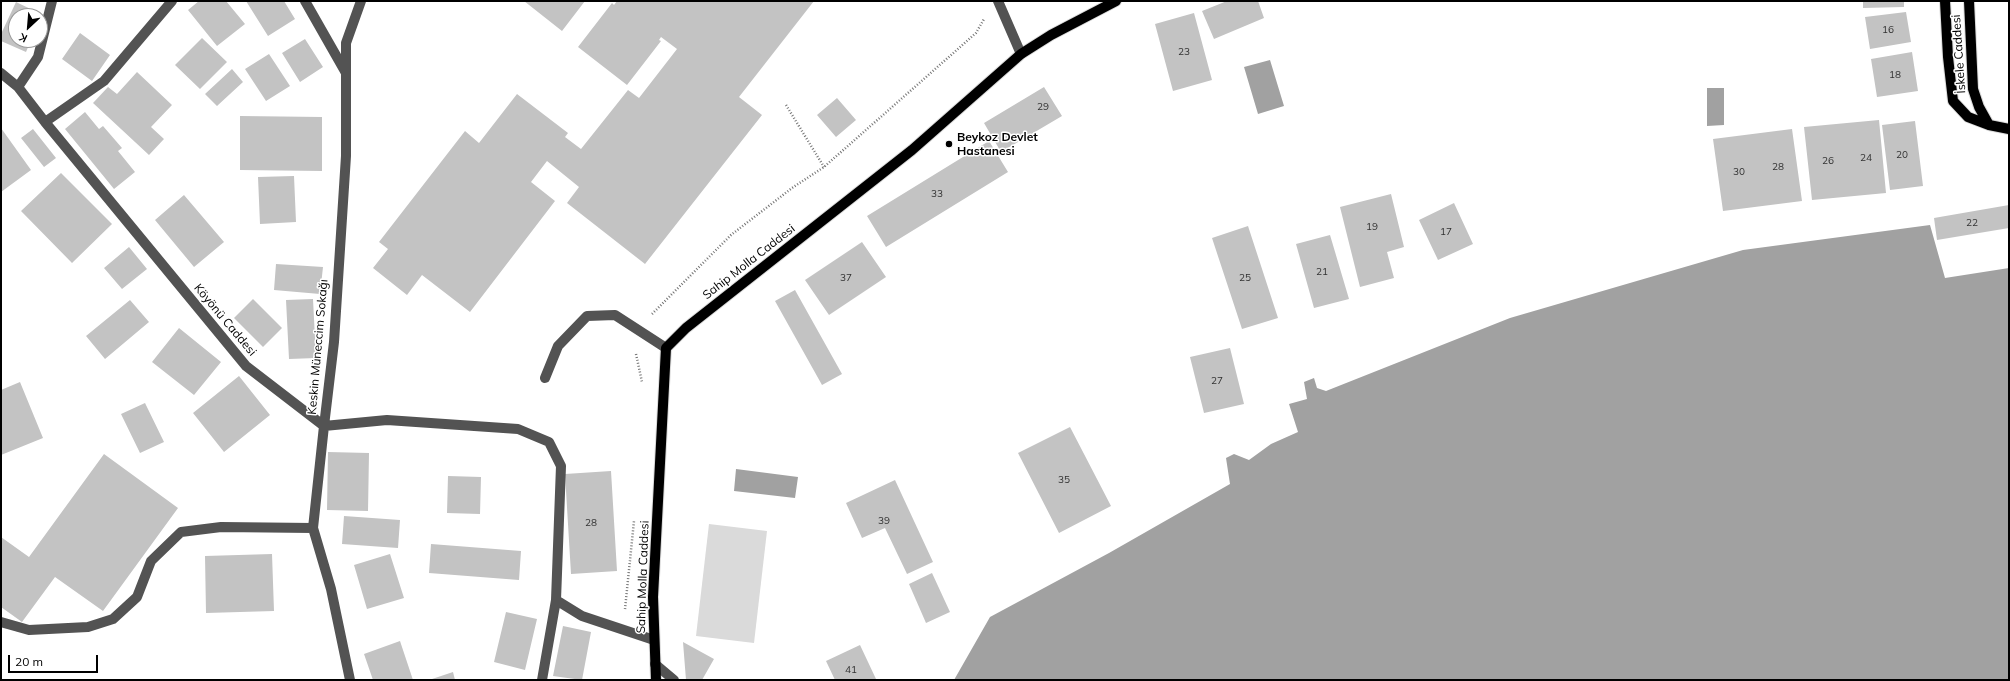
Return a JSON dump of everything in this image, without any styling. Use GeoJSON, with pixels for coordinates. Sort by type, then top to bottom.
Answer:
{"type":"FeatureCollection","features":[{"type":"Feature","properties":{"kind":"main road","name":"Sahip Molla Caddesi"},"geometry":{"type":"LineString","coordinates":[[656,680],[653,597],[666,348],[686,328],[912,150],[1022,54],[1051,35],[1116,1]]}},
{"type":"Feature","properties":{"kind":"main road","name":"İskele Caddesi"},"geometry":{"type":"LineString","coordinates":[[1945,1],[1948,57],[1953,101],[1968,117],[1989,125]]}},
{"type":"Feature","properties":{"kind":"main road","name":"İskele Caddesi"},"geometry":{"type":"LineString","coordinates":[[1969,1],[1973,89],[1979,108],[1989,125]]}},
{"type":"Feature","properties":{"kind":"main road"},"geometry":{"type":"LineString","coordinates":[[1989,125],[2009,129]]}},
{"type":"Feature","properties":{"kind":"street"},"geometry":{"type":"LineString","coordinates":[[18,88],[38,57],[52,1]]}},
{"type":"Feature","properties":{"kind":"street"},"geometry":{"type":"LineString","coordinates":[[45,122],[104,82],[172,1]]}},
{"type":"Feature","properties":{"kind":"street","name":"Keskin Müneccim Sokağı"},"geometry":{"type":"LineString","coordinates":[[305,1],[346,74]]}},
{"type":"Feature","properties":{"kind":"street","name":"Keskin Müneccim Sokağı"},"geometry":{"type":"LineString","coordinates":[[361,1],[346,43],[346,156],[334,342],[324,426],[394,420],[518,429],[549,442],[561,466],[556,600],[542,680]]}},
{"type":"Feature","properties":{"kind":"street"},"geometry":{"type":"LineString","coordinates":[[998,1],[1022,54]]}},
{"type":"Feature","properties":{"kind":"street","name":"Köyönü Caddesi"},"geometry":{"type":"LineString","coordinates":[[1,73],[18,88],[246,366],[324,426]]}},
{"type":"Feature","properties":{"kind":"street"},"geometry":{"type":"LineString","coordinates":[[545,378],[558,346],[587,316],[615,316],[666,348]]}},
{"type":"Feature","properties":{"kind":"street"},"geometry":{"type":"LineString","coordinates":[[324,426],[313,528],[331,589],[350,680]]}},
{"type":"Feature","properties":{"kind":"street"},"geometry":{"type":"LineString","coordinates":[[1,622],[29,630],[88,627],[113,619],[138,596],[151,561],[181,532],[221,527],[313,528]]}},
{"type":"Feature","properties":{"kind":"street"},"geometry":{"type":"LineString","coordinates":[[556,600],[582,616],[654,640]]}},
{"type":"Feature","properties":{"kind":"street"},"geometry":{"type":"LineString","coordinates":[[655,664],[674,680]]}},
{"type":"Feature","properties":{"kind":"path"},"geometry":{"type":"LineString","coordinates":[[650,316],[731,235],[792,188],[824,167],[976,34],[986,14]]}},
{"type":"Feature","properties":{"kind":"path"},"geometry":{"type":"LineString","coordinates":[[786,105],[824,167]]}},
{"type":"Feature","properties":{"kind":"shaded area"},"geometry":{"type":"Polygon","coordinates":[[[1270,60],[1284,106],[1258,114],[1244,67],[1270,60]]]}},
{"type":"Feature","properties":{"kind":"shaded area"},"geometry":{"type":"Polygon","coordinates":[[[1707,88],[1724,88],[1724,125],[1707,126],[1707,88]]]}},
{"type":"Feature","properties":{"kind":"shaded area"},"geometry":{"type":"Polygon","coordinates":[[[1930,225],[1945,278],[2009,268],[2009,680],[954,680],[990,617],[1109,553],[1230,484],[1226,458],[1234,454],[1249,460],[1271,444],[1298,432],[1289,404],[1307,399],[1304,382],[1314,378],[1317,388],[1326,391],[1510,318],[1743,250],[1930,225]]]}},
{"type":"Feature","properties":{"kind":"shaded area"},"geometry":{"type":"Polygon","coordinates":[[[736,469],[798,477],[795,498],[734,491],[736,469]]]}},
{"type":"Feature","properties":{"kind":"shaded area"},"geometry":{"type":"Polygon","coordinates":[[[709,524],[767,531],[754,643],[696,636],[709,524]]]}},
{"type":"Feature","properties":{"kind":"building"},"geometry":{"type":"Polygon","coordinates":[[[199,1],[226,1],[245,24],[217,46],[188,10],[199,1]]]}},
{"type":"Feature","properties":{"kind":"building"},"geometry":{"type":"Polygon","coordinates":[[[246,1],[284,1],[295,19],[268,36],[246,1]]]}},
{"type":"Feature","properties":{"kind":"building"},"geometry":{"type":"Polygon","coordinates":[[[524,1],[585,1],[562,31],[524,1]]]}},
{"type":"Feature","properties":{"kind":"building"},"geometry":{"type":"Polygon","coordinates":[[[617,1],[814,1],[739,97],[762,115],[645,264],[567,203],[579,187],[547,161],[531,182],[555,201],[470,312],[422,275],[407,295],[373,268],[388,249],[379,242],[465,131],[479,143],[517,94],[568,133],[565,137],[581,149],[628,90],[639,98],[677,49],[661,37],[659,40],[661,41],[627,85],[578,47],[612,3],[614,5],[617,1]]]}},
{"type":"Feature","properties":{"kind":"building"},"geometry":{"type":"Polygon","coordinates":[[[1227,1],[1258,1],[1264,18],[1214,39],[1202,11],[1227,1]]]}},
{"type":"Feature","properties":{"kind":"building"},"geometry":{"type":"Polygon","coordinates":[[[1863,1],[1904,1],[1904,7],[1863,8],[1863,1]]]}},
{"type":"Feature","properties":{"kind":"building"},"geometry":{"type":"Polygon","coordinates":[[[16,2],[28,8],[13,8],[16,2]]]}},
{"type":"Feature","properties":{"kind":"building"},"geometry":{"type":"Polygon","coordinates":[[[1906,12],[1911,42],[1870,49],[1865,17],[1906,12]]]}},
{"type":"Feature","properties":{"kind":"building"},"geometry":{"type":"Polygon","coordinates":[[[1194,13],[1212,80],[1173,91],[1155,24],[1194,13]]]}},
{"type":"Feature","properties":{"kind":"building"},"geometry":{"type":"Polygon","coordinates":[[[8,19],[8,44],[1,41],[1,34],[8,19]]]}},
{"type":"Feature","properties":{"kind":"building"},"geometry":{"type":"Polygon","coordinates":[[[80,33],[110,55],[92,81],[62,59],[80,33]]]}},
{"type":"Feature","properties":{"kind":"building"},"geometry":{"type":"Polygon","coordinates":[[[202,38],[227,62],[200,89],[175,65],[202,38]]]}},
{"type":"Feature","properties":{"kind":"building"},"geometry":{"type":"Polygon","coordinates":[[[305,39],[323,67],[300,82],[282,53],[305,39]]]}},
{"type":"Feature","properties":{"kind":"building"},"geometry":{"type":"Polygon","coordinates":[[[17,48],[28,48],[26,52],[17,48]]]}},
{"type":"Feature","properties":{"kind":"building"},"geometry":{"type":"Polygon","coordinates":[[[1912,52],[1918,91],[1877,97],[1871,59],[1912,52]]]}},
{"type":"Feature","properties":{"kind":"building"},"geometry":{"type":"Polygon","coordinates":[[[269,54],[290,86],[266,101],[245,69],[269,54]]]}},
{"type":"Feature","properties":{"kind":"building"},"geometry":{"type":"Polygon","coordinates":[[[232,69],[243,82],[217,106],[205,94],[232,69]]]}},
{"type":"Feature","properties":{"kind":"building"},"geometry":{"type":"Polygon","coordinates":[[[137,72],[172,105],[151,127],[164,139],[149,155],[93,103],[108,87],[117,94],[137,72]]]}},
{"type":"Feature","properties":{"kind":"building"},"geometry":{"type":"Polygon","coordinates":[[[1044,87],[1062,116],[1001,152],[984,123],[1044,87]]]}},
{"type":"Feature","properties":{"kind":"building"},"geometry":{"type":"Polygon","coordinates":[[[837,98],[856,120],[836,137],[817,115],[837,98]]]}},
{"type":"Feature","properties":{"kind":"building"},"geometry":{"type":"Polygon","coordinates":[[[85,112],[99,129],[103,126],[122,148],[118,151],[135,172],[114,189],[65,129],[85,112]]]}},
{"type":"Feature","properties":{"kind":"building"},"geometry":{"type":"Polygon","coordinates":[[[240,116],[322,117],[322,171],[240,170],[240,116]]]}},
{"type":"Feature","properties":{"kind":"building"},"geometry":{"type":"Polygon","coordinates":[[[1879,120],[1886,193],[1812,200],[1804,127],[1879,120]]]}},
{"type":"Feature","properties":{"kind":"building"},"geometry":{"type":"Polygon","coordinates":[[[1915,121],[1923,186],[1890,190],[1882,125],[1915,121]]]}},
{"type":"Feature","properties":{"kind":"building"},"geometry":{"type":"Polygon","coordinates":[[[1,128],[31,170],[1,192],[1,128]]]}},
{"type":"Feature","properties":{"kind":"building"},"geometry":{"type":"Polygon","coordinates":[[[33,129],[56,158],[44,167],[21,138],[33,129]]]}},
{"type":"Feature","properties":{"kind":"building"},"geometry":{"type":"Polygon","coordinates":[[[1792,129],[1802,201],[1723,211],[1713,139],[1792,129]]]}},
{"type":"Feature","properties":{"kind":"building"},"geometry":{"type":"Polygon","coordinates":[[[989,141],[1008,172],[886,247],[867,216],[989,141]]]}},
{"type":"Feature","properties":{"kind":"building"},"geometry":{"type":"Polygon","coordinates":[[[61,173],[112,224],[72,263],[21,211],[61,173]]]}},
{"type":"Feature","properties":{"kind":"building"},"geometry":{"type":"Polygon","coordinates":[[[294,176],[296,222],[260,224],[258,177],[294,176]]]}},
{"type":"Feature","properties":{"kind":"building"},"geometry":{"type":"Polygon","coordinates":[[[1391,194],[1404,247],[1387,252],[1394,278],[1360,287],[1340,207],[1391,194]]]}},
{"type":"Feature","properties":{"kind":"building"},"geometry":{"type":"Polygon","coordinates":[[[184,195],[224,242],[194,267],[155,220],[184,195]]]}},
{"type":"Feature","properties":{"kind":"building"},"geometry":{"type":"Polygon","coordinates":[[[1454,203],[1473,244],[1438,260],[1419,220],[1454,203]]]}},
{"type":"Feature","properties":{"kind":"building"},"geometry":{"type":"Polygon","coordinates":[[[2009,205],[2009,228],[1937,240],[1934,218],[2009,205]]]}},
{"type":"Feature","properties":{"kind":"building"},"geometry":{"type":"Polygon","coordinates":[[[1248,226],[1278,318],[1242,329],[1212,238],[1248,226]]]}},
{"type":"Feature","properties":{"kind":"building"},"geometry":{"type":"Polygon","coordinates":[[[1330,235],[1349,299],[1314,308],[1296,244],[1330,235]]]}},
{"type":"Feature","properties":{"kind":"building"},"geometry":{"type":"Polygon","coordinates":[[[862,242],[886,277],[829,315],[805,280],[862,242]]]}},
{"type":"Feature","properties":{"kind":"building"},"geometry":{"type":"Polygon","coordinates":[[[129,247],[147,269],[122,289],[104,268],[129,247]]]}},
{"type":"Feature","properties":{"kind":"building"},"geometry":{"type":"Polygon","coordinates":[[[276,264],[323,267],[320,294],[274,290],[276,264]]]}},
{"type":"Feature","properties":{"kind":"building"},"geometry":{"type":"Polygon","coordinates":[[[795,290],[842,374],[822,385],[775,301],[795,290]]]}},
{"type":"Feature","properties":{"kind":"building"},"geometry":{"type":"Polygon","coordinates":[[[253,299],[282,328],[263,347],[234,318],[253,299]]]}},
{"type":"Feature","properties":{"kind":"building"},"geometry":{"type":"Polygon","coordinates":[[[313,299],[316,358],[289,359],[286,300],[313,299]]]}},
{"type":"Feature","properties":{"kind":"building"},"geometry":{"type":"Polygon","coordinates":[[[130,300],[149,322],[105,359],[86,336],[130,300]]]}},
{"type":"Feature","properties":{"kind":"building"},"geometry":{"type":"Polygon","coordinates":[[[179,328],[221,362],[194,395],[152,362],[179,328]]]}},
{"type":"Feature","properties":{"kind":"building"},"geometry":{"type":"Polygon","coordinates":[[[1230,348],[1244,404],[1204,413],[1190,357],[1230,348]]]}},
{"type":"Feature","properties":{"kind":"building"},"geometry":{"type":"Polygon","coordinates":[[[239,376],[270,415],[224,452],[193,413],[239,376]]]}},
{"type":"Feature","properties":{"kind":"building"},"geometry":{"type":"Polygon","coordinates":[[[20,382],[43,438],[1,455],[1,390],[20,382]]]}},
{"type":"Feature","properties":{"kind":"building"},"geometry":{"type":"Polygon","coordinates":[[[145,403],[164,442],[140,453],[121,414],[145,403]]]}},
{"type":"Feature","properties":{"kind":"building"},"geometry":{"type":"Polygon","coordinates":[[[1070,427],[1111,506],[1059,533],[1018,453],[1070,427]]]}},
{"type":"Feature","properties":{"kind":"building"},"geometry":{"type":"Polygon","coordinates":[[[328,452],[369,453],[368,511],[327,510],[328,452]]]}},
{"type":"Feature","properties":{"kind":"building"},"geometry":{"type":"Polygon","coordinates":[[[104,454],[178,508],[103,611],[55,577],[22,622],[1,607],[1,537],[29,557],[104,454]]]}},
{"type":"Feature","properties":{"kind":"building"},"geometry":{"type":"Polygon","coordinates":[[[611,471],[617,571],[571,574],[565,474],[611,471]]]}},
{"type":"Feature","properties":{"kind":"building"},"geometry":{"type":"Polygon","coordinates":[[[448,476],[481,477],[480,514],[447,513],[448,476]]]}},
{"type":"Feature","properties":{"kind":"building"},"geometry":{"type":"Polygon","coordinates":[[[895,480],[933,562],[907,574],[885,528],[862,538],[846,503],[895,480]]]}},
{"type":"Feature","properties":{"kind":"building"},"geometry":{"type":"Polygon","coordinates":[[[344,516],[400,520],[398,548],[342,544],[344,516]]]}},
{"type":"Feature","properties":{"kind":"building"},"geometry":{"type":"Polygon","coordinates":[[[431,544],[521,551],[519,580],[429,573],[431,544]]]}},
{"type":"Feature","properties":{"kind":"building"},"geometry":{"type":"Polygon","coordinates":[[[272,554],[274,611],[206,613],[205,556],[272,554]]]}},
{"type":"Feature","properties":{"kind":"building"},"geometry":{"type":"Polygon","coordinates":[[[390,554],[404,598],[367,609],[354,565],[390,554]]]}},
{"type":"Feature","properties":{"kind":"building"},"geometry":{"type":"Polygon","coordinates":[[[932,573],[950,612],[926,623],[909,584],[932,573]]]}},
{"type":"Feature","properties":{"kind":"building"},"geometry":{"type":"Polygon","coordinates":[[[506,612],[537,619],[525,670],[494,662],[506,612]]]}},
{"type":"Feature","properties":{"kind":"building"},"geometry":{"type":"Polygon","coordinates":[[[563,626],[591,632],[582,680],[553,676],[563,626]]]}},
{"type":"Feature","properties":{"kind":"building"},"geometry":{"type":"Polygon","coordinates":[[[400,641],[413,680],[373,680],[364,654],[400,641]]]}},
{"type":"Feature","properties":{"kind":"building"},"geometry":{"type":"Polygon","coordinates":[[[683,642],[714,659],[702,680],[686,680],[683,642]]]}},
{"type":"Feature","properties":{"kind":"building"},"geometry":{"type":"Polygon","coordinates":[[[860,645],[876,679],[835,680],[826,661],[860,645]]]}},
{"type":"Feature","properties":{"kind":"building"},"geometry":{"type":"Polygon","coordinates":[[[453,672],[455,680],[429,680],[453,672]]]}},
{"type":"Feature","properties":{"kind":"place","name":"Beykoz Devlet Hastanesi"},"geometry":{"type":"Point","coordinates":[949,144]}}]}
